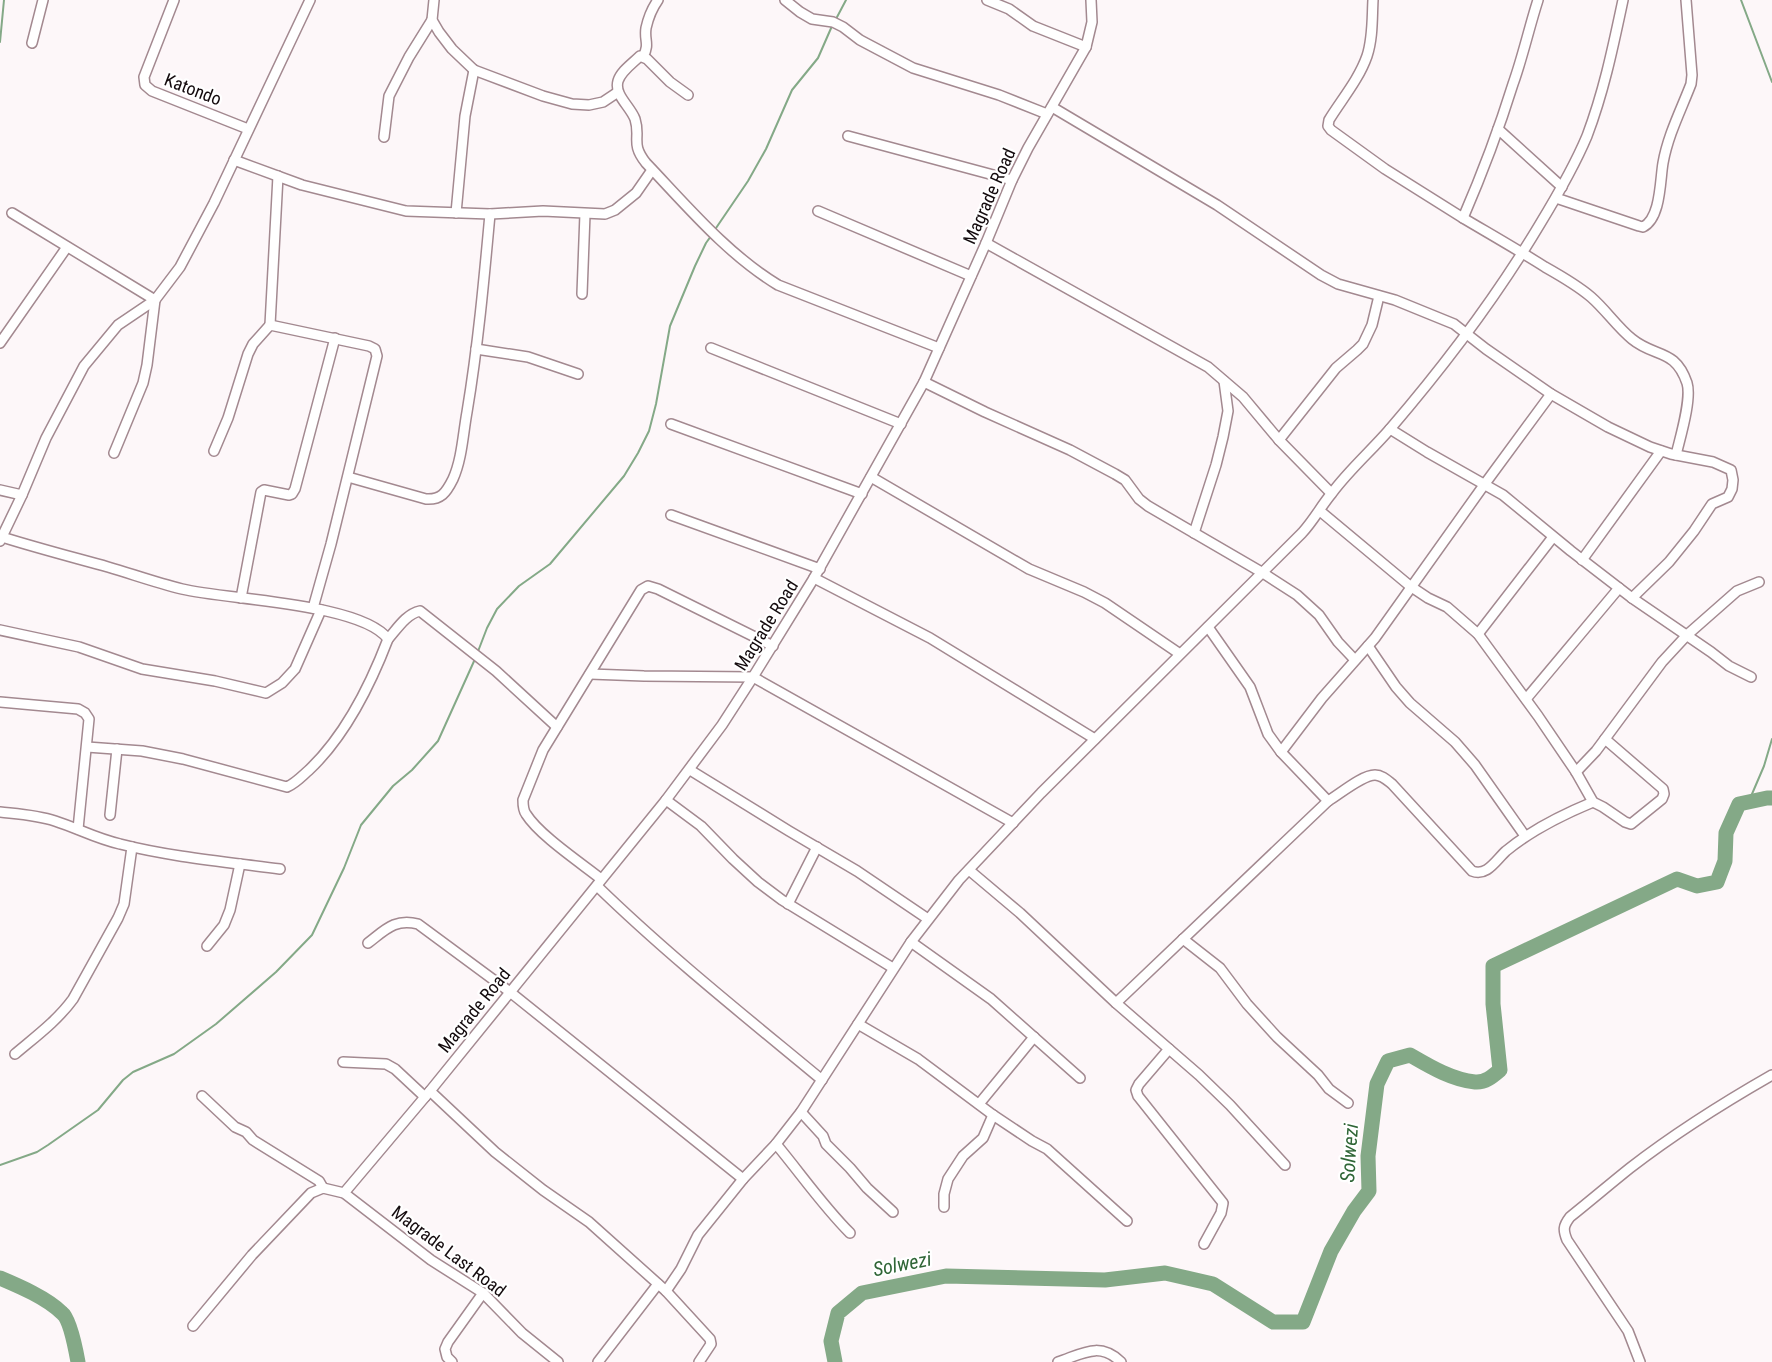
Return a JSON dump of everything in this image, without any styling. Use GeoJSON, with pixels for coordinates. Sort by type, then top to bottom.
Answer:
{"type":"FeatureCollection","features":[{"type":"Feature","properties":{"kind":"street"},"geometry":{"type":"LineString","coordinates":[[32,43],[43,0]]}},
{"type":"Feature","properties":{"kind":"street","name":"Katondo"},"geometry":{"type":"LineString","coordinates":[[174,0],[144,77],[146,85],[152,91],[248,129]]}},
{"type":"Feature","properties":{"kind":"street"},"geometry":{"type":"LineString","coordinates":[[310,0],[214,204],[180,267],[155,300],[118,325],[84,366],[45,438],[1,539],[183,590],[317,609],[347,616],[372,625],[388,639]]}},
{"type":"Feature","properties":{"kind":"street"},"geometry":{"type":"LineString","coordinates":[[384,137],[389,96],[432,20],[434,0]]}},
{"type":"Feature","properties":{"kind":"street"},"geometry":{"type":"LineString","coordinates":[[643,57],[648,47],[646,29],[658,0]]}},
{"type":"Feature","properties":{"kind":"street"},"geometry":{"type":"LineString","coordinates":[[785,0],[812,19],[833,22],[860,40],[913,69],[1050,111],[1217,205],[1321,275],[1352,289],[1379,296],[1454,324],[1551,394],[1608,427],[1661,451],[1727,467],[1733,475],[1732,489],[1728,497],[1712,504],[1669,562],[1632,598]]}},
{"type":"Feature","properties":{"kind":"street"},"geometry":{"type":"LineString","coordinates":[[987,0],[1009,9],[1034,26],[1086,47]]}},
{"type":"Feature","properties":{"kind":"street","name":"Magrade Road"},"geometry":{"type":"LineString","coordinates":[[344,1193],[428,1094],[690,770],[773,646],[820,569],[924,382],[1012,180],[1086,47],[1092,22],[1091,0]]}},
{"type":"Feature","properties":{"kind":"street"},"geometry":{"type":"LineString","coordinates":[[1373,0],[1371,40],[1367,55],[1361,70],[1329,120],[1328,126],[1385,169],[1589,296],[1639,344],[1674,361],[1686,381],[1689,395],[1676,455]]}},
{"type":"Feature","properties":{"kind":"street"},"geometry":{"type":"LineString","coordinates":[[1463,218],[1498,129],[1538,0]]}},
{"type":"Feature","properties":{"kind":"street"},"geometry":{"type":"LineString","coordinates":[[666,1291],[681,1269],[698,1235],[801,1112],[893,968],[928,919],[1013,823],[1302,533],[1331,493],[1390,429],[1494,296],[1556,198],[1586,139],[1611,59],[1623,0]]}},
{"type":"Feature","properties":{"kind":"street"},"geometry":{"type":"LineString","coordinates":[[1556,198],[1639,226],[1649,223],[1658,203],[1666,147],[1692,75],[1686,0]]}},
{"type":"Feature","properties":{"kind":"street"},"geometry":{"type":"LineString","coordinates":[[432,20],[452,49],[474,70],[543,96],[572,104],[589,105],[603,102],[618,92]]}},
{"type":"Feature","properties":{"kind":"street"},"geometry":{"type":"LineString","coordinates":[[688,95],[670,82],[647,59],[640,56],[617,82],[618,92],[634,116],[637,126],[638,153],[702,222],[760,274],[778,285],[939,348]]}},
{"type":"Feature","properties":{"kind":"street"},"geometry":{"type":"LineString","coordinates":[[456,213],[465,116],[474,70]]}},
{"type":"Feature","properties":{"kind":"street"},"geometry":{"type":"LineString","coordinates":[[1498,129],[1562,187]]}},
{"type":"Feature","properties":{"kind":"street"},"geometry":{"type":"LineString","coordinates":[[848,136],[1012,180]]}},
{"type":"Feature","properties":{"kind":"street"},"geometry":{"type":"LineString","coordinates":[[234,160],[302,185],[406,211],[490,214],[543,212],[605,214],[615,210],[636,193],[652,170]]}},
{"type":"Feature","properties":{"kind":"street"},"geometry":{"type":"LineString","coordinates":[[214,451],[228,418],[248,354],[253,344],[270,325],[278,176]]}},
{"type":"Feature","properties":{"kind":"street"},"geometry":{"type":"LineString","coordinates":[[818,211],[971,276]]}},
{"type":"Feature","properties":{"kind":"street"},"geometry":{"type":"LineString","coordinates":[[12,213],[155,300]]}},
{"type":"Feature","properties":{"kind":"street"},"geometry":{"type":"LineString","coordinates":[[348,477],[435,500],[452,482],[458,466],[476,349],[490,214]]}},
{"type":"Feature","properties":{"kind":"street"},"geometry":{"type":"LineString","coordinates":[[582,294],[585,214]]}},
{"type":"Feature","properties":{"kind":"street"},"geometry":{"type":"LineString","coordinates":[[986,243],[1208,367],[1243,397],[1279,440],[1331,493]]}},
{"type":"Feature","properties":{"kind":"street"},"geometry":{"type":"LineString","coordinates":[[0,343],[67,247]]}},
{"type":"Feature","properties":{"kind":"street"},"geometry":{"type":"LineString","coordinates":[[1279,440],[1336,368],[1363,344],[1372,326],[1379,296]]}},
{"type":"Feature","properties":{"kind":"street"},"geometry":{"type":"LineString","coordinates":[[114,453],[143,383],[155,300]]}},
{"type":"Feature","properties":{"kind":"street"},"geometry":{"type":"LineString","coordinates":[[0,630],[79,647],[142,669],[214,681],[266,693],[282,683],[295,669],[317,609],[377,356],[375,349],[369,345],[270,325]]}},
{"type":"Feature","properties":{"kind":"street"},"geometry":{"type":"LineString","coordinates":[[241,598],[261,492],[264,490],[288,495],[292,494],[295,489],[335,338]]}},
{"type":"Feature","properties":{"kind":"street"},"geometry":{"type":"LineString","coordinates":[[711,348],[901,424]]}},
{"type":"Feature","properties":{"kind":"street"},"geometry":{"type":"LineString","coordinates":[[476,349],[528,357],[578,374]]}},
{"type":"Feature","properties":{"kind":"street"},"geometry":{"type":"LineString","coordinates":[[1194,533],[1223,437],[1228,411],[1224,381]]}},
{"type":"Feature","properties":{"kind":"street"},"geometry":{"type":"LineString","coordinates":[[924,382],[1070,450],[1125,480],[1139,499],[1148,506],[1298,595],[1308,603],[1355,660]]}},
{"type":"Feature","properties":{"kind":"street"},"geometry":{"type":"LineString","coordinates":[[1281,752],[1322,698],[1368,646],[1393,613],[1410,586],[1551,394]]}},
{"type":"Feature","properties":{"kind":"street"},"geometry":{"type":"LineString","coordinates":[[671,424],[862,494]]}},
{"type":"Feature","properties":{"kind":"street"},"geometry":{"type":"LineString","coordinates":[[1390,429],[1498,491],[1632,598],[1711,651],[1729,666],[1751,677]]}},
{"type":"Feature","properties":{"kind":"street"},"geometry":{"type":"LineString","coordinates":[[1582,560],[1661,451]]}},
{"type":"Feature","properties":{"kind":"street"},"geometry":{"type":"LineString","coordinates":[[871,477],[1029,569],[1105,603],[1180,654]]}},
{"type":"Feature","properties":{"kind":"street"},"geometry":{"type":"LineString","coordinates":[[0,490],[22,495]]}},
{"type":"Feature","properties":{"kind":"street"},"geometry":{"type":"LineString","coordinates":[[1320,511],[1410,586],[1448,607],[1478,634],[1576,772],[1593,802],[1631,824],[1662,799],[1663,789],[1605,739]]}},
{"type":"Feature","properties":{"kind":"street"},"geometry":{"type":"LineString","coordinates":[[671,515],[820,569]]}},
{"type":"Feature","properties":{"kind":"street"},"geometry":{"type":"LineString","coordinates":[[1478,634],[1553,537]]}},
{"type":"Feature","properties":{"kind":"street"},"geometry":{"type":"LineString","coordinates":[[814,578],[930,638],[1095,739]]}},
{"type":"Feature","properties":{"kind":"street"},"geometry":{"type":"LineString","coordinates":[[1576,772],[1605,739],[1662,662],[1687,635],[1737,591],[1759,582]]}},
{"type":"Feature","properties":{"kind":"street"},"geometry":{"type":"LineString","coordinates":[[773,646],[658,589],[644,587],[543,750],[524,794],[523,807],[544,834],[599,883],[637,925],[822,1080]]}},
{"type":"Feature","properties":{"kind":"street"},"geometry":{"type":"LineString","coordinates":[[1526,699],[1619,588]]}},
{"type":"Feature","properties":{"kind":"street"},"geometry":{"type":"LineString","coordinates":[[87,747],[142,751],[183,759],[287,787],[294,784],[321,758],[342,729],[367,687],[388,639],[413,612],[420,611],[495,671],[557,727]]}},
{"type":"Feature","properties":{"kind":"street"},"geometry":{"type":"LineString","coordinates":[[1208,627],[1250,687],[1268,734],[1281,752],[1329,801]]}},
{"type":"Feature","properties":{"kind":"street"},"geometry":{"type":"LineString","coordinates":[[1368,646],[1410,703],[1455,742],[1475,765],[1525,836]]}},
{"type":"Feature","properties":{"kind":"street"},"geometry":{"type":"LineString","coordinates":[[590,674],[753,677],[1013,823]]}},
{"type":"Feature","properties":{"kind":"street"},"geometry":{"type":"LineString","coordinates":[[0,702],[78,709],[85,713],[88,719],[87,747],[78,829]]}},
{"type":"Feature","properties":{"kind":"street"},"geometry":{"type":"LineString","coordinates":[[110,815],[117,749]]}},
{"type":"Feature","properties":{"kind":"street"},"geometry":{"type":"LineString","coordinates":[[690,770],[857,870],[928,919]]}},
{"type":"Feature","properties":{"kind":"street"},"geometry":{"type":"LineString","coordinates":[[1116,1002],[1329,801],[1362,778],[1373,775],[1383,777],[1392,784],[1472,871],[1479,873],[1485,872],[1525,836],[1593,802]]}},
{"type":"Feature","properties":{"kind":"street"},"geometry":{"type":"LineString","coordinates":[[666,800],[701,826],[758,882],[788,904],[893,968]]}},
{"type":"Feature","properties":{"kind":"street"},"geometry":{"type":"LineString","coordinates":[[0,812],[52,820],[78,829],[99,840],[132,848],[280,869]]}},
{"type":"Feature","properties":{"kind":"street"},"geometry":{"type":"LineString","coordinates":[[788,904],[817,847]]}},
{"type":"Feature","properties":{"kind":"street"},"geometry":{"type":"LineString","coordinates":[[15,1054],[64,1012],[73,999],[124,904],[132,848]]}},
{"type":"Feature","properties":{"kind":"street"},"geometry":{"type":"LineString","coordinates":[[207,946],[224,925],[230,910],[240,864]]}},
{"type":"Feature","properties":{"kind":"street"},"geometry":{"type":"LineString","coordinates":[[969,870],[1020,913],[1230,1105],[1285,1166]]}},
{"type":"Feature","properties":{"kind":"street"},"geometry":{"type":"LineString","coordinates":[[368,943],[399,922],[418,924],[510,992],[743,1179]]}},
{"type":"Feature","properties":{"kind":"street"},"geometry":{"type":"LineString","coordinates":[[1183,939],[1220,968],[1246,1004],[1277,1037],[1318,1075],[1329,1089],[1348,1103]]}},
{"type":"Feature","properties":{"kind":"street"},"geometry":{"type":"LineString","coordinates":[[911,942],[991,999],[1080,1078]]}},
{"type":"Feature","properties":{"kind":"street"},"geometry":{"type":"LineString","coordinates":[[858,1024],[918,1059],[993,1115],[1047,1149],[1127,1221]]}},
{"type":"Feature","properties":{"kind":"street"},"geometry":{"type":"LineString","coordinates":[[979,1104],[1034,1037]]}},
{"type":"Feature","properties":{"kind":"street"},"geometry":{"type":"LineString","coordinates":[[1169,1049],[1138,1084],[1136,1090],[1138,1096],[1222,1203],[1221,1213],[1204,1244]]}},
{"type":"Feature","properties":{"kind":"street"},"geometry":{"type":"LineString","coordinates":[[342,1062],[386,1064],[395,1069],[543,1190],[590,1222],[666,1291],[710,1339],[711,1344],[699,1362]]}},
{"type":"Feature","properties":{"kind":"street"},"geometry":{"type":"LineString","coordinates":[[1640,1362],[1628,1331],[1567,1240],[1563,1232],[1564,1224],[1631,1167],[1772,1075]]}},
{"type":"Feature","properties":{"kind":"street"},"geometry":{"type":"LineString","coordinates":[[202,1096],[235,1127],[319,1181],[323,1188]]}},
{"type":"Feature","properties":{"kind":"street"},"geometry":{"type":"LineString","coordinates":[[801,1112],[823,1136],[826,1144],[893,1212]]}},
{"type":"Feature","properties":{"kind":"street"},"geometry":{"type":"LineString","coordinates":[[944,1207],[944,1194],[948,1179],[963,1156],[983,1138],[993,1115]]}},
{"type":"Feature","properties":{"kind":"street"},"geometry":{"type":"LineString","coordinates":[[776,1144],[827,1210],[850,1233]]}},
{"type":"Feature","properties":{"kind":"street"},"geometry":{"type":"LineString","coordinates":[[193,1326],[252,1255],[311,1194],[323,1188],[344,1193]]}},
{"type":"Feature","properties":{"kind":"street","name":"Magrade Last Road"},"geometry":{"type":"LineString","coordinates":[[344,1193],[431,1260],[483,1293],[522,1333],[558,1362]]}},
{"type":"Feature","properties":{"kind":"street"},"geometry":{"type":"LineString","coordinates":[[598,1362],[658,1284]]}},
{"type":"Feature","properties":{"kind":"street"},"geometry":{"type":"LineString","coordinates":[[452,1362],[447,1357],[445,1349],[448,1342],[483,1293]]}},
{"type":"Feature","properties":{"kind":"street"},"geometry":{"type":"LineString","coordinates":[[1058,1362],[1089,1350],[1105,1351],[1121,1362]]}},
{"type":"Feature","properties":{"kind":"waterway"},"geometry":{"type":"LineString","coordinates":[[0,42],[4,0]]}},
{"type":"Feature","properties":{"kind":"waterway"},"geometry":{"type":"LineString","coordinates":[[836,19],[846,0]]}},
{"type":"Feature","properties":{"kind":"waterway"},"geometry":{"type":"LineString","coordinates":[[1741,0],[1772,82]]}},
{"type":"Feature","properties":{"kind":"waterway"},"geometry":{"type":"LineString","coordinates":[[714,231],[748,181],[766,149],[792,90],[818,58],[832,26]]}},
{"type":"Feature","properties":{"kind":"waterway"},"geometry":{"type":"LineString","coordinates":[[477,654],[497,609],[519,586],[550,564],[624,476],[638,453],[649,431],[656,404],[670,326],[695,266],[711,236]]}},
{"type":"Feature","properties":{"kind":"waterway"},"geometry":{"type":"LineString","coordinates":[[0,1165],[37,1152],[48,1145],[98,1110],[123,1080],[133,1072],[174,1054],[216,1024],[276,972],[312,935],[344,868],[361,825],[393,786],[412,770],[438,741],[475,659]]}},
{"type":"Feature","properties":{"kind":"waterway"},"geometry":{"type":"LineString","coordinates":[[1749,801],[1764,766],[1772,739]]}},
{"type":"Feature","properties":{"kind":"waterway","name":"Solwezi"},"geometry":{"type":"LineString","coordinates":[[835,1362],[831,1341],[838,1313],[862,1293],[946,1276],[1105,1280],[1165,1273],[1213,1284],[1273,1322],[1303,1322],[1331,1251],[1354,1211],[1369,1191],[1368,1156],[1377,1084],[1388,1061],[1410,1055],[1441,1072],[1466,1081],[1479,1082],[1492,1077],[1500,1070],[1493,1004],[1493,966],[1677,879],[1697,886],[1717,882],[1725,861],[1726,833],[1739,804],[1772,798]]}},
{"type":"Feature","properties":{"kind":"waterway","name":"Solwezi"},"geometry":{"type":"LineString","coordinates":[[0,1278],[41,1297],[65,1316],[78,1362]]}}]}
